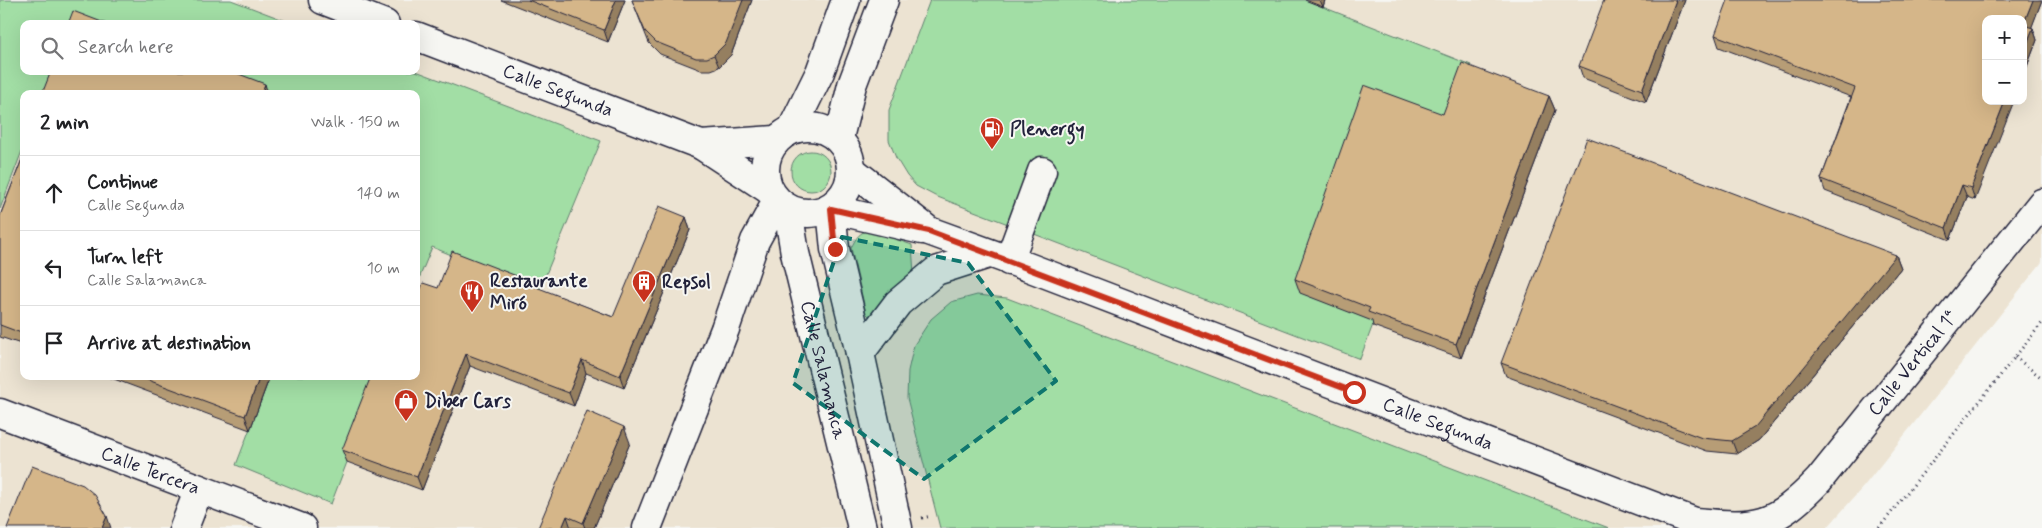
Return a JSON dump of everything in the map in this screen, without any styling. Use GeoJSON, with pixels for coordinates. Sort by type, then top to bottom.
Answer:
{"type":"FeatureCollection","features":[{"type":"Feature","properties":{"kind":"street"},"geometry":{"type":"LineString","coordinates":[[323,0],[375,20]]}},
{"type":"Feature","properties":{"kind":"street"},"geometry":{"type":"LineString","coordinates":[[784,134],[817,127],[839,138],[848,149],[853,170],[846,190],[831,209],[810,214],[778,200],[765,163],[820,72],[846,0]]}},
{"type":"Feature","properties":{"kind":"street"},"geometry":{"type":"LineString","coordinates":[[839,138],[852,85],[884,0]]}},
{"type":"Feature","properties":{"kind":"street","name":"Calle Segunda"},"geometry":{"type":"LineString","coordinates":[[420,38],[701,145],[778,200]]}},
{"type":"Feature","properties":{"kind":"street","name":"Calle Segunda"},"geometry":{"type":"LineString","coordinates":[[701,145],[784,134]]}},
{"type":"Feature","properties":{"kind":"street","name":"Calle Segunda"},"geometry":{"type":"LineString","coordinates":[[853,170],[929,231]]}},
{"type":"Feature","properties":{"kind":"street"},"geometry":{"type":"LineString","coordinates":[[860,354],[898,303],[936,271],[999,257],[1042,171]]}},
{"type":"Feature","properties":{"kind":"street"},"geometry":{"type":"LineString","coordinates":[[647,528],[725,329],[755,241],[778,200]]}},
{"type":"Feature","properties":{"kind":"street","name":"Calle Salamanca"},"geometry":{"type":"LineString","coordinates":[[778,200],[795,253],[862,528]]}},
{"type":"Feature","properties":{"kind":"street","name":"Calle Vertical 1ª"},"geometry":{"type":"LineString","coordinates":[[1778,516],[1801,499],[1819,480],[2042,203]]}},
{"type":"Feature","properties":{"kind":"street","name":"Calle Segunda"},"geometry":{"type":"LineString","coordinates":[[831,209],[929,231],[1695,522],[1736,527],[1756,524],[1778,516]]}},
{"type":"Feature","properties":{"kind":"street","name":"Calle Salamanca"},"geometry":{"type":"LineString","coordinates":[[831,209],[835,249],[898,528]]}},
{"type":"Feature","properties":{"kind":"street","name":"Calle Tercera"},"geometry":{"type":"LineString","coordinates":[[0,412],[302,528]]}},
{"type":"Feature","properties":{"kind":"street"},"geometry":{"type":"LineString","coordinates":[[184,528],[199,488]]}},
{"type":"Feature","properties":{"kind":"path"},"geometry":{"type":"LineString","coordinates":[[1880,528],[2042,323]]}},
{"type":"Feature","properties":{"kind":"path"},"geometry":{"type":"LineString","coordinates":[[2015,357],[2042,378]]}},
{"type":"Feature","properties":{"kind":"highlighted area"},"geometry":{"type":"Polygon","coordinates":[[[842,237],[968,263],[1056,381],[924,479],[793,383],[842,237]]]}},
{"type":"Feature","properties":{"kind":"shaded area"},"geometry":{"type":"Polygon","coordinates":[[[0,0],[2042,0],[2042,262],[1864,486],[1827,528],[0,528],[0,0]]]}},
{"type":"Feature","properties":{"kind":"green space"},"geometry":{"type":"Polygon","coordinates":[[[0,0],[231,0],[284,20],[20,20],[20,75],[420,75],[420,73],[601,141],[539,291],[432,247],[420,276],[420,90],[20,90],[20,156],[0,209],[0,0]]]}},
{"type":"Feature","properties":{"kind":"green space"},"geometry":{"type":"Polygon","coordinates":[[[930,0],[1305,0],[1471,65],[1360,359],[935,196],[916,186],[907,176],[896,158],[889,140],[889,110],[930,0]]]}},
{"type":"Feature","properties":{"kind":"green space"},"geometry":{"type":"Polygon","coordinates":[[[811,151],[825,157],[831,171],[825,185],[811,191],[797,185],[791,171],[797,157],[811,151]]]}},
{"type":"Feature","properties":{"kind":"green space"},"geometry":{"type":"Polygon","coordinates":[[[870,230],[912,245],[914,274],[874,316],[869,316],[866,313],[851,248],[858,236],[870,230]]]}},
{"type":"Feature","properties":{"kind":"green space"},"geometry":{"type":"Polygon","coordinates":[[[977,295],[1007,298],[1609,528],[940,528],[907,398],[908,371],[914,345],[931,319],[951,302],[977,295]]]}},
{"type":"Feature","properties":{"kind":"green space"},"geometry":{"type":"Polygon","coordinates":[[[268,380],[378,380],[331,504],[236,465],[268,380]]]}},
{"type":"Feature","properties":{"kind":"building"},"geometry":{"type":"Polygon","coordinates":[[[528,0],[616,0],[604,30],[528,0]]]}},
{"type":"Feature","properties":{"kind":"building"},"geometry":{"type":"Polygon","coordinates":[[[632,0],[743,0],[726,43],[714,55],[707,58],[696,58],[656,42],[645,31],[632,0]]]}},
{"type":"Feature","properties":{"kind":"building"},"geometry":{"type":"Polygon","coordinates":[[[1604,0],[1676,0],[1642,90],[1579,66],[1604,0]]]}},
{"type":"Feature","properties":{"kind":"building"},"geometry":{"type":"Polygon","coordinates":[[[1728,0],[2033,0],[2027,15],[1982,15],[1982,105],[2003,105],[1971,188],[1962,185],[1946,228],[1821,179],[1855,88],[1715,35],[1728,0]]]}},
{"type":"Feature","properties":{"kind":"building"},"geometry":{"type":"Polygon","coordinates":[[[73,11],[97,20],[70,20],[73,11]]]}},
{"type":"Feature","properties":{"kind":"building"},"geometry":{"type":"Polygon","coordinates":[[[2027,26],[2033,28],[2027,44],[2027,26]]]}},
{"type":"Feature","properties":{"kind":"building"},"geometry":{"type":"Polygon","coordinates":[[[1462,63],[1549,96],[1456,344],[1368,312],[1370,308],[1295,279],[1364,85],[1443,114],[1462,63]]]}},
{"type":"Feature","properties":{"kind":"building"},"geometry":{"type":"Polygon","coordinates":[[[49,75],[241,75],[265,84],[263,90],[44,90],[49,75]]]}},
{"type":"Feature","properties":{"kind":"building"},"geometry":{"type":"Polygon","coordinates":[[[1587,138],[1896,255],[1755,427],[1732,441],[1702,438],[1501,363],[1587,138]]]}},
{"type":"Feature","properties":{"kind":"building"},"geometry":{"type":"Polygon","coordinates":[[[20,164],[20,332],[0,325],[0,216],[20,164]]]}},
{"type":"Feature","properties":{"kind":"building"},"geometry":{"type":"Polygon","coordinates":[[[659,206],[686,217],[620,376],[582,360],[569,393],[466,354],[417,477],[342,450],[369,380],[420,380],[420,291],[423,283],[438,288],[452,251],[527,280],[526,283],[613,317],[659,206]]]}},
{"type":"Feature","properties":{"kind":"building"},"geometry":{"type":"Polygon","coordinates":[[[148,380],[258,380],[245,416],[148,380]]]}},
{"type":"Feature","properties":{"kind":"building"},"geometry":{"type":"Polygon","coordinates":[[[587,411],[624,427],[583,523],[567,516],[562,528],[538,528],[587,411]]]}},
{"type":"Feature","properties":{"kind":"building"},"geometry":{"type":"Polygon","coordinates":[[[32,466],[83,485],[95,495],[107,516],[102,528],[7,528],[32,466]]]}},
{"type":"Feature","properties":{"kind":"place","name":"Plenergy"},"geometry":{"type":"Point","coordinates":[992,150]}},
{"type":"Feature","properties":{"kind":"place","name":"Repsol"},"geometry":{"type":"Point","coordinates":[644,303]}},
{"type":"Feature","properties":{"kind":"place","name":"Restaurante Miró"},"geometry":{"type":"Point","coordinates":[472,313]}},
{"type":"Feature","properties":{"kind":"place","name":"Diber Cars"},"geometry":{"type":"Point","coordinates":[406,422]}},
{"type":"Feature","properties":{"kind":"route"},"geometry":{"type":"LineString","coordinates":[[835,249],[831,209],[929,231],[1354,392]]}}]}
